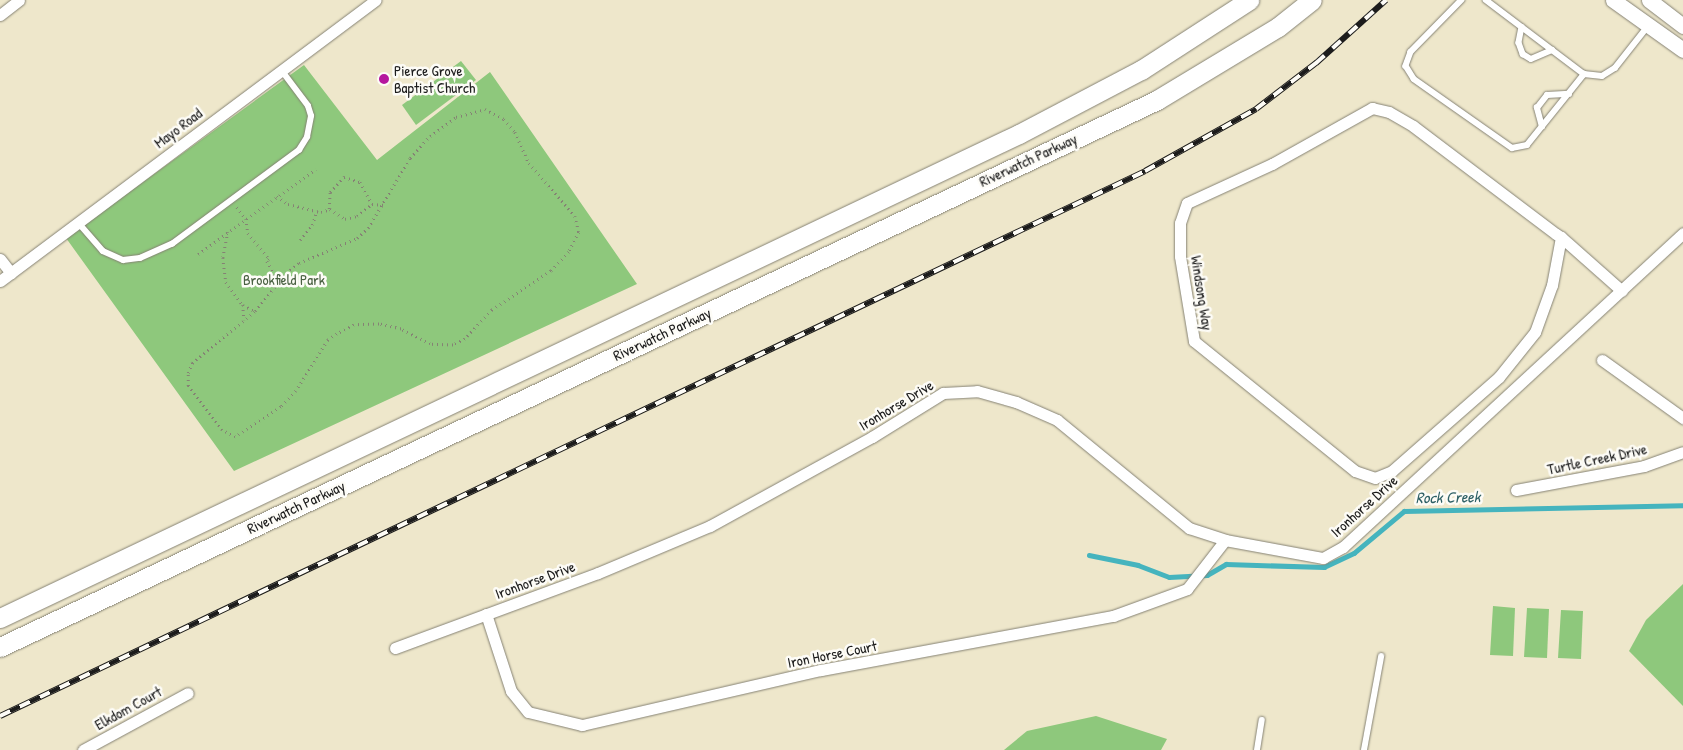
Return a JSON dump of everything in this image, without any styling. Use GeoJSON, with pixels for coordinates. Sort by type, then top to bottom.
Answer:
{"type":"FeatureCollection","features":[{"type":"Feature","properties":{"kind":"main road","name":"Riverwatch Parkway"},"geometry":{"type":"LineString","coordinates":[[0,618],[1019,134],[1141,70],[1249,0]]}},
{"type":"Feature","properties":{"kind":"main road","name":"Riverwatch Parkway"},"geometry":{"type":"LineString","coordinates":[[0,648],[1157,100],[1278,27],[1312,0]]}},
{"type":"Feature","properties":{"kind":"street"},"geometry":{"type":"LineString","coordinates":[[0,15],[20,0]]}},
{"type":"Feature","properties":{"kind":"street","name":"Mayo Road"},"geometry":{"type":"LineString","coordinates":[[0,281],[376,0]]}},
{"type":"Feature","properties":{"kind":"street"},"geometry":{"type":"LineString","coordinates":[[1613,0],[1683,50]]}},
{"type":"Feature","properties":{"kind":"street"},"geometry":{"type":"LineString","coordinates":[[1649,0],[1683,26]]}},
{"type":"Feature","properties":{"kind":"street","name":"Windsong Way"},"geometry":{"type":"LineString","coordinates":[[1561,238],[1552,285],[1535,332],[1499,377],[1392,470],[1375,478],[1355,472],[1194,340],[1180,256],[1180,223],[1187,203],[1272,164],[1372,108],[1389,112],[1413,126],[1561,238],[1622,291]]}},
{"type":"Feature","properties":{"kind":"street"},"geometry":{"type":"LineString","coordinates":[[1622,291],[1683,233]]}},
{"type":"Feature","properties":{"kind":"street"},"geometry":{"type":"LineString","coordinates":[[0,259],[11,273]]}},
{"type":"Feature","properties":{"kind":"street","name":"Ironhorse Drive"},"geometry":{"type":"LineString","coordinates":[[395,648],[598,573],[710,526],[872,437],[944,393],[977,390],[1016,402],[1057,420],[1189,528],[1225,540],[1323,558],[1343,547],[1622,291]]}},
{"type":"Feature","properties":{"kind":"street"},"geometry":{"type":"LineString","coordinates":[[1602,360],[1683,418]]}},
{"type":"Feature","properties":{"kind":"street","name":"Turtle Creek Drive"},"geometry":{"type":"LineString","coordinates":[[1516,490],[1644,466],[1683,452]]}},
{"type":"Feature","properties":{"kind":"street","name":"Iron Horse Court"},"geometry":{"type":"LineString","coordinates":[[486,614],[511,691],[528,712],[582,725],[821,670],[1113,616],[1187,589],[1202,567],[1225,540]]}},
{"type":"Feature","properties":{"kind":"street","name":"Elkdom Court"},"geometry":{"type":"LineString","coordinates":[[83,750],[188,693]]}},
{"type":"Feature","properties":{"kind":"lane"},"geometry":{"type":"LineString","coordinates":[[1462,0],[1411,52],[1406,66],[1414,79],[1512,148],[1527,145],[1584,74]]}},
{"type":"Feature","properties":{"kind":"lane"},"geometry":{"type":"LineString","coordinates":[[1486,0],[1584,74],[1602,76],[1615,68],[1648,26]]}},
{"type":"Feature","properties":{"kind":"lane"},"geometry":{"type":"LineString","coordinates":[[1522,27],[1519,43],[1523,54],[1531,58],[1552,50]]}},
{"type":"Feature","properties":{"kind":"lane"},"geometry":{"type":"LineString","coordinates":[[78,222],[103,251],[123,260],[132,260],[172,244],[299,150],[307,137],[311,116],[308,106],[281,70]]}},
{"type":"Feature","properties":{"kind":"lane"},"geometry":{"type":"LineString","coordinates":[[1542,126],[1537,108],[1547,95],[1569,94]]}},
{"type":"Feature","properties":{"kind":"lane"},"geometry":{"type":"LineString","coordinates":[[1364,750],[1382,657]]}},
{"type":"Feature","properties":{"kind":"lane"},"geometry":{"type":"LineString","coordinates":[[1258,750],[1262,720]]}},
{"type":"Feature","properties":{"kind":"path"},"geometry":{"type":"LineString","coordinates":[[485,109],[504,119],[515,132],[529,164],[575,216],[579,232],[569,252],[551,271],[492,310],[459,343],[430,344],[401,329],[379,324],[354,325],[337,334],[324,346],[296,391],[281,407],[236,437],[229,435],[214,422],[191,393],[187,380],[192,363],[255,311],[278,281],[299,263],[357,238],[385,205],[410,158],[430,136],[456,117],[485,109]]}},
{"type":"Feature","properties":{"kind":"path"},"geometry":{"type":"LineString","coordinates":[[198,254],[316,168]]}},
{"type":"Feature","properties":{"kind":"path"},"geometry":{"type":"LineString","coordinates":[[372,204],[360,182],[344,177],[330,192],[330,209],[338,216],[348,219],[372,204],[385,205]]}},
{"type":"Feature","properties":{"kind":"path"},"geometry":{"type":"LineString","coordinates":[[277,196],[288,204],[317,211],[330,209]]}},
{"type":"Feature","properties":{"kind":"path"},"geometry":{"type":"LineString","coordinates":[[231,200],[246,219],[248,233],[270,259],[267,261],[278,281]]}},
{"type":"Feature","properties":{"kind":"path"},"geometry":{"type":"LineString","coordinates":[[300,240],[312,226],[317,211]]}},
{"type":"Feature","properties":{"kind":"path"},"geometry":{"type":"LineString","coordinates":[[228,232],[223,258],[224,276],[243,305],[244,320]]}},
{"type":"Feature","properties":{"kind":"path"},"geometry":{"type":"LineString","coordinates":[[243,305],[255,311]]}},
{"type":"Feature","properties":{"kind":"green space"},"geometry":{"type":"Polygon","coordinates":[[[461,61],[476,80],[416,125],[402,105],[461,61]]]}},
{"type":"Feature","properties":{"kind":"green space","name":"Brookfield Park"},"geometry":{"type":"Polygon","coordinates":[[[304,65],[377,160],[490,72],[637,284],[234,471],[66,238],[304,65]]]}},
{"type":"Feature","properties":{"kind":"green space"},"geometry":{"type":"Polygon","coordinates":[[[1683,584],[1683,706],[1629,651],[1646,620],[1683,584]]]}},
{"type":"Feature","properties":{"kind":"green space"},"geometry":{"type":"Polygon","coordinates":[[[1493,606],[1515,608],[1513,656],[1490,655],[1493,606]]]}},
{"type":"Feature","properties":{"kind":"green space"},"geometry":{"type":"Polygon","coordinates":[[[1527,608],[1549,609],[1547,658],[1524,657],[1527,608]]]}},
{"type":"Feature","properties":{"kind":"green space"},"geometry":{"type":"Polygon","coordinates":[[[1561,610],[1583,611],[1581,659],[1558,658],[1561,610]]]}},
{"type":"Feature","properties":{"kind":"green space"},"geometry":{"type":"Polygon","coordinates":[[[1096,716],[1167,739],[1161,750],[1004,750],[1027,731],[1096,716]]]}},
{"type":"Feature","properties":{"kind":"waterway","name":"Rock Creek"},"geometry":{"type":"LineString","coordinates":[[1089,555],[1138,565],[1169,577],[1207,575],[1226,564],[1324,567],[1354,553],[1404,511],[1683,505]]}},
{"type":"Feature","properties":{"kind":"railway"},"geometry":{"type":"LineString","coordinates":[[0,716],[1145,171],[1256,109],[1316,63],[1386,0]]}},
{"type":"Feature","properties":{"kind":"place","name":"Pierce Grove Baptist Church"},"geometry":{"type":"Point","coordinates":[384,79]}}]}
